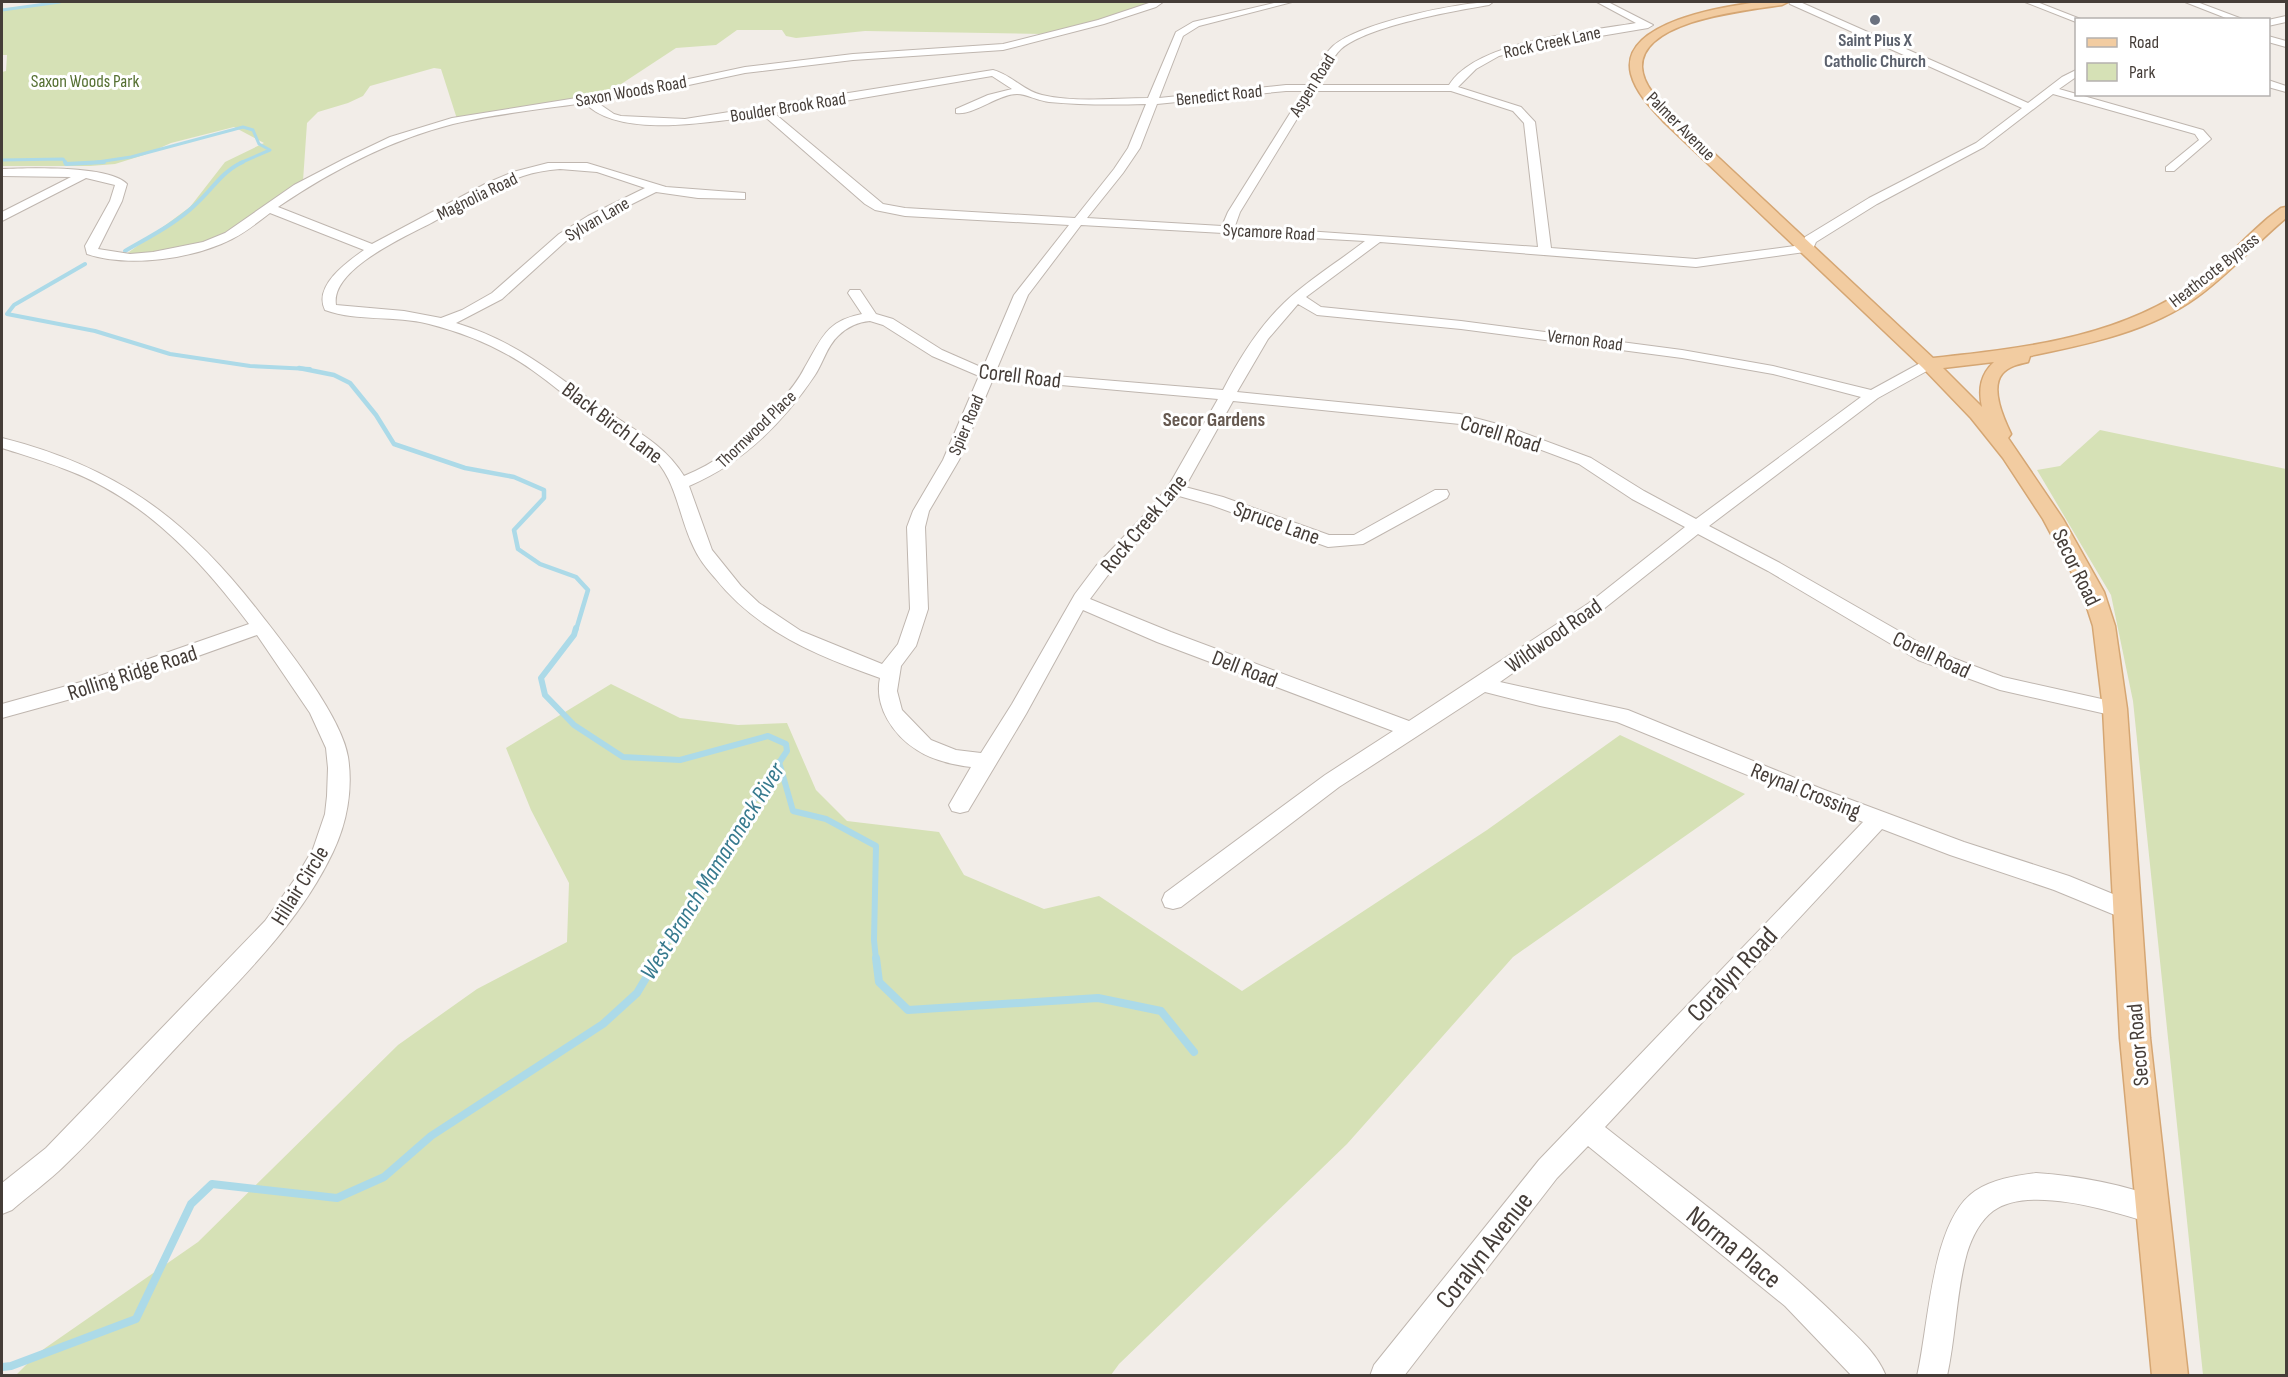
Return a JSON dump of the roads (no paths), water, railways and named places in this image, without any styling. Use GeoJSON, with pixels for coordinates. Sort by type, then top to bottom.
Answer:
{"type":"FeatureCollection","features":[{"type":"Feature","properties":{"kind":"main road","name":"Palmer Avenue"},"geometry":{"type":"LineString","coordinates":[[1782,2],[1695,17],[1662,32],[1644,45],[1637,57],[1637,73],[1648,95],[1670,120],[1807,248]]}},
{"type":"Feature","properties":{"kind":"main road","name":"Heathcote Bypass"},"geometry":{"type":"LineString","coordinates":[[2068,343],[2129,325],[2168,307],[2205,282],[2286,212]]}},
{"type":"Feature","properties":{"kind":"main road","name":"Secor Road"},"geometry":{"type":"LineString","coordinates":[[1807,248],[1929,364],[1978,414],[2011,455],[2053,519],[2093,592],[2104,626],[2115,709],[2135,1038],[2170,1376]]}},
{"type":"Feature","properties":{"kind":"main road"},"geometry":{"type":"LineString","coordinates":[[1929,364],[2068,343]]}},
{"type":"Feature","properties":{"kind":"main road"},"geometry":{"type":"LineString","coordinates":[[2011,455],[1992,411],[1989,391],[1991,377],[2001,364],[2068,343]]}},
{"type":"Feature","properties":{"kind":"street","name":"Saxon Woods Road"},"geometry":{"type":"LineString","coordinates":[[84,175],[115,179],[121,184],[116,201],[91,246],[92,251],[107,256],[130,258],[153,256],[207,245],[229,236],[323,174],[408,134],[462,119],[670,86],[734,72],[843,58],[1003,47],[1101,22],[1158,2]]}},
{"type":"Feature","properties":{"kind":"street","name":"Spier Road"},"geometry":{"type":"LineString","coordinates":[[889,674],[892,664],[906,646],[919,609],[916,527],[921,511],[951,460],[1021,295],[1048,257],[1119,171],[1134,148],[1173,46],[1182,30],[1206,21],[1287,2]]}},
{"type":"Feature","properties":{"kind":"street","name":"Aspen Road"},"geometry":{"type":"LineString","coordinates":[[1227,230],[1246,193],[1313,87],[1318,73],[1336,48],[1343,42],[1389,26],[1489,2]]}},
{"type":"Feature","properties":{"kind":"street"},"geometry":{"type":"LineString","coordinates":[[1602,2],[1662,32]]}},
{"type":"Feature","properties":{"kind":"street"},"geometry":{"type":"LineString","coordinates":[[1793,2],[2029,107]]}},
{"type":"Feature","properties":{"kind":"street"},"geometry":{"type":"LineString","coordinates":[[2030,2],[2075,19]]}},
{"type":"Feature","properties":{"kind":"street"},"geometry":{"type":"LineString","coordinates":[[2190,2],[2235,18]]}},
{"type":"Feature","properties":{"kind":"street"},"geometry":{"type":"LineString","coordinates":[[2270,23],[2286,19]]}},
{"type":"Feature","properties":{"kind":"street","name":"Rock Creek Lane"},"geometry":{"type":"LineString","coordinates":[[1452,88],[1472,66],[1495,54],[1534,44],[1646,24]]}},
{"type":"Feature","properties":{"kind":"street"},"geometry":{"type":"LineString","coordinates":[[2270,40],[2286,44]]}},
{"type":"Feature","properties":{"kind":"street","name":"Boulder Brook Road"},"geometry":{"type":"LineString","coordinates":[[589,98],[590,104],[611,117],[638,121],[685,122],[993,74]]}},
{"type":"Feature","properties":{"kind":"street","name":"Benedict Road"},"geometry":{"type":"LineString","coordinates":[[993,74],[1005,78],[1021,90],[1041,98],[1060,101],[1153,101],[1313,87],[1452,88]]}},
{"type":"Feature","properties":{"kind":"street"},"geometry":{"type":"LineString","coordinates":[[1807,248],[1810,240],[1874,201],[1980,145],[2075,74]]}},
{"type":"Feature","properties":{"kind":"street"},"geometry":{"type":"LineString","coordinates":[[2271,84],[2286,78]]}},
{"type":"Feature","properties":{"kind":"street"},"geometry":{"type":"LineString","coordinates":[[2271,84],[2286,89]]}},
{"type":"Feature","properties":{"kind":"street"},"geometry":{"type":"LineString","coordinates":[[1452,88],[1516,109],[1529,122],[1545,251]]}},
{"type":"Feature","properties":{"kind":"street"},"geometry":{"type":"LineString","coordinates":[[960,111],[978,101],[1021,90]]}},
{"type":"Feature","properties":{"kind":"street"},"geometry":{"type":"LineString","coordinates":[[2051,90],[2199,132],[2205,139],[2203,142],[2170,169]]}},
{"type":"Feature","properties":{"kind":"street","name":"Sycamore Road"},"geometry":{"type":"LineString","coordinates":[[765,111],[858,192],[879,207],[905,212],[1377,238],[1696,263],[1807,248]]}},
{"type":"Feature","properties":{"kind":"street","name":"Magnolia Road"},"geometry":{"type":"LineString","coordinates":[[374,249],[476,194],[532,170],[576,165],[601,169],[655,188]]}},
{"type":"Feature","properties":{"kind":"street"},"geometry":{"type":"LineString","coordinates":[[2,172],[84,175]]}},
{"type":"Feature","properties":{"kind":"street"},"geometry":{"type":"LineString","coordinates":[[2,217],[84,175]]}},
{"type":"Feature","properties":{"kind":"street","name":"Sylvan Lane"},"geometry":{"type":"LineString","coordinates":[[442,323],[467,313],[497,296],[562,237],[592,219],[655,188],[694,194],[741,196]]}},
{"type":"Feature","properties":{"kind":"street"},"geometry":{"type":"LineString","coordinates":[[269,208],[374,249]]}},
{"type":"Feature","properties":{"kind":"street","name":"Rock Creek Lane"},"geometry":{"type":"LineString","coordinates":[[960,806],[1080,602],[1111,560],[1150,521],[1176,490],[1266,331],[1279,315],[1298,298],[1377,238]]}},
{"type":"Feature","properties":{"kind":"street","name":"Black Birch Lane"},"geometry":{"type":"LineString","coordinates":[[374,249],[347,271],[332,288],[328,301],[330,308],[341,311],[414,316],[442,323],[524,358],[555,378],[595,410],[644,440],[668,464],[681,483],[703,549],[729,586],[747,604],[766,619],[830,654],[889,674]]}},
{"type":"Feature","properties":{"kind":"street"},"geometry":{"type":"LineString","coordinates":[[855,293],[871,317]]}},
{"type":"Feature","properties":{"kind":"street","name":"Vernon Road"},"geometry":{"type":"LineString","coordinates":[[1298,298],[1317,311],[1461,325],[1660,350],[1773,370],[1873,396]]}},
{"type":"Feature","properties":{"kind":"street","name":"Corell Road"},"geometry":{"type":"LineString","coordinates":[[871,317],[888,322],[937,353],[988,374],[1011,378],[1228,395],[1450,418],[1500,429],[1585,461],[1695,528],[1774,567],[1925,655],[2000,683],[2115,709]]}},
{"type":"Feature","properties":{"kind":"street","name":"Thornwood Place"},"geometry":{"type":"LineString","coordinates":[[681,483],[714,470],[745,445],[788,403],[810,373],[829,337],[855,319],[871,317]]}},
{"type":"Feature","properties":{"kind":"street","name":"Wildwood Road"},"geometry":{"type":"LineString","coordinates":[[1173,900],[1332,781],[1595,608],[1695,528],[1873,396],[1929,364]]}},
{"type":"Feature","properties":{"kind":"street","name":"Hillair Circle"},"geometry":{"type":"LineString","coordinates":[[2,443],[105,481],[158,516],[192,545],[220,575],[261,627],[321,716],[335,743],[338,767],[338,798],[331,829],[318,860],[273,928],[55,1157],[2,1200]]}},
{"type":"Feature","properties":{"kind":"street","name":"Spruce Lane"},"geometry":{"type":"LineString","coordinates":[[1176,490],[1217,501],[1328,541],[1357,540],[1441,494]]}},
{"type":"Feature","properties":{"kind":"street","name":"Dell Road"},"geometry":{"type":"LineString","coordinates":[[1080,602],[1164,637],[1411,730]]}},
{"type":"Feature","properties":{"kind":"street","name":"Rolling Ridge Road"},"geometry":{"type":"LineString","coordinates":[[2,711],[103,683],[261,627]]}},
{"type":"Feature","properties":{"kind":"street"},"geometry":{"type":"LineString","coordinates":[[889,674],[887,692],[893,711],[905,727],[924,745],[954,757],[985,761]]}},
{"type":"Feature","properties":{"kind":"street","name":"Reynal Crossing"},"geometry":{"type":"LineString","coordinates":[[1482,684],[1622,715],[1879,819],[1958,849],[2061,883],[2127,910]]}},
{"type":"Feature","properties":{"kind":"street","name":"Coralyn Road"},"geometry":{"type":"LineString","coordinates":[[1586,1128],[1879,819]]}},
{"type":"Feature","properties":{"kind":"street","name":"Coralyn Avenue"},"geometry":{"type":"LineString","coordinates":[[1385,1376],[1548,1169],[1586,1128]]}},
{"type":"Feature","properties":{"kind":"street","name":"Norma Place"},"geometry":{"type":"LineString","coordinates":[[1586,1128],[1795,1296],[1854,1354],[1871,1376]]}},
{"type":"Feature","properties":{"kind":"street"},"geometry":{"type":"LineString","coordinates":[[1932,1376],[1940,1346],[1953,1252],[1968,1216],[1991,1196],[2018,1187],[2050,1185],[2091,1192],[2154,1210]]}},
{"type":"Feature","properties":{"kind":"waterway","name":"West Branch Mamaroneck River"},"geometry":{"type":"LineString","coordinates":[[2,10],[60,2]]}},
{"type":"Feature","properties":{"kind":"waterway","name":"West Branch Mamaroneck River"},"geometry":{"type":"LineString","coordinates":[[94,163],[131,157],[243,127],[253,130],[259,144],[270,150],[240,163]]}},
{"type":"Feature","properties":{"kind":"waterway","name":"West Branch Mamaroneck River"},"geometry":{"type":"LineString","coordinates":[[2,160],[63,159],[66,163]]}},
{"type":"Feature","properties":{"kind":"waterway","name":"West Branch Mamaroneck River"},"geometry":{"type":"LineString","coordinates":[[65,162],[66,164],[94,163]]}},
{"type":"Feature","properties":{"kind":"waterway","name":"West Branch Mamaroneck River"},"geometry":{"type":"LineString","coordinates":[[94,163],[104,162]]}},
{"type":"Feature","properties":{"kind":"waterway","name":"West Branch Mamaroneck River"},"geometry":{"type":"LineString","coordinates":[[125,251],[162,230],[187,212],[223,176],[243,162]]}},
{"type":"Feature","properties":{"kind":"waterway","name":"West Branch Mamaroneck River"},"geometry":{"type":"LineString","coordinates":[[85,264],[14,305],[7,314],[95,331],[170,354],[250,366],[302,369]]}},
{"type":"Feature","properties":{"kind":"waterway","name":"West Branch Mamaroneck River"},"geometry":{"type":"LineString","coordinates":[[302,369],[310,369]]}},
{"type":"Feature","properties":{"kind":"waterway","name":"West Branch Mamaroneck River"},"geometry":{"type":"LineString","coordinates":[[302,369],[334,375],[350,383],[376,415],[394,444],[465,468],[514,477],[544,490],[544,498],[514,530],[518,549],[540,564],[576,577],[588,590],[576,630]]}},
{"type":"Feature","properties":{"kind":"waterway","name":"West Branch Mamaroneck River"},"geometry":{"type":"LineString","coordinates":[[576,628],[574,635],[541,678],[545,695],[574,725],[623,757],[680,760],[768,736],[786,744],[787,751],[779,763]]}},
{"type":"Feature","properties":{"kind":"waterway","name":"West Branch Mamaroneck River"},"geometry":{"type":"LineString","coordinates":[[657,960],[745,813],[779,763]]}},
{"type":"Feature","properties":{"kind":"waterway"},"geometry":{"type":"LineString","coordinates":[[779,763],[793,811],[826,819],[876,846],[874,940],[876,960]]}},
{"type":"Feature","properties":{"kind":"waterway","name":"West Branch Mamaroneck River"},"geometry":{"type":"LineString","coordinates":[[2,1367],[11,1366],[136,1319],[191,1204],[212,1184],[337,1198],[384,1177],[431,1136],[603,1024],[637,993],[658,958]]}},
{"type":"Feature","properties":{"kind":"waterway"},"geometry":{"type":"LineString","coordinates":[[876,958],[879,982],[908,1010],[1098,998],[1161,1011],[1194,1052]]}},
{"type":"Feature","properties":{"kind":"place","name":"Saint Pius X Catholic Church"},"geometry":{"type":"Point","coordinates":[1875,20]}},
{"type":"Feature","properties":{"kind":"district","name":"Secor Gardens"},"geometry":{"type":"Point","coordinates":[1214,419]}},
{"type":"Feature","properties":{"kind":"park label","name":"Saxon Woods Park"},"geometry":{"type":"Point","coordinates":[85,81]}}]}
